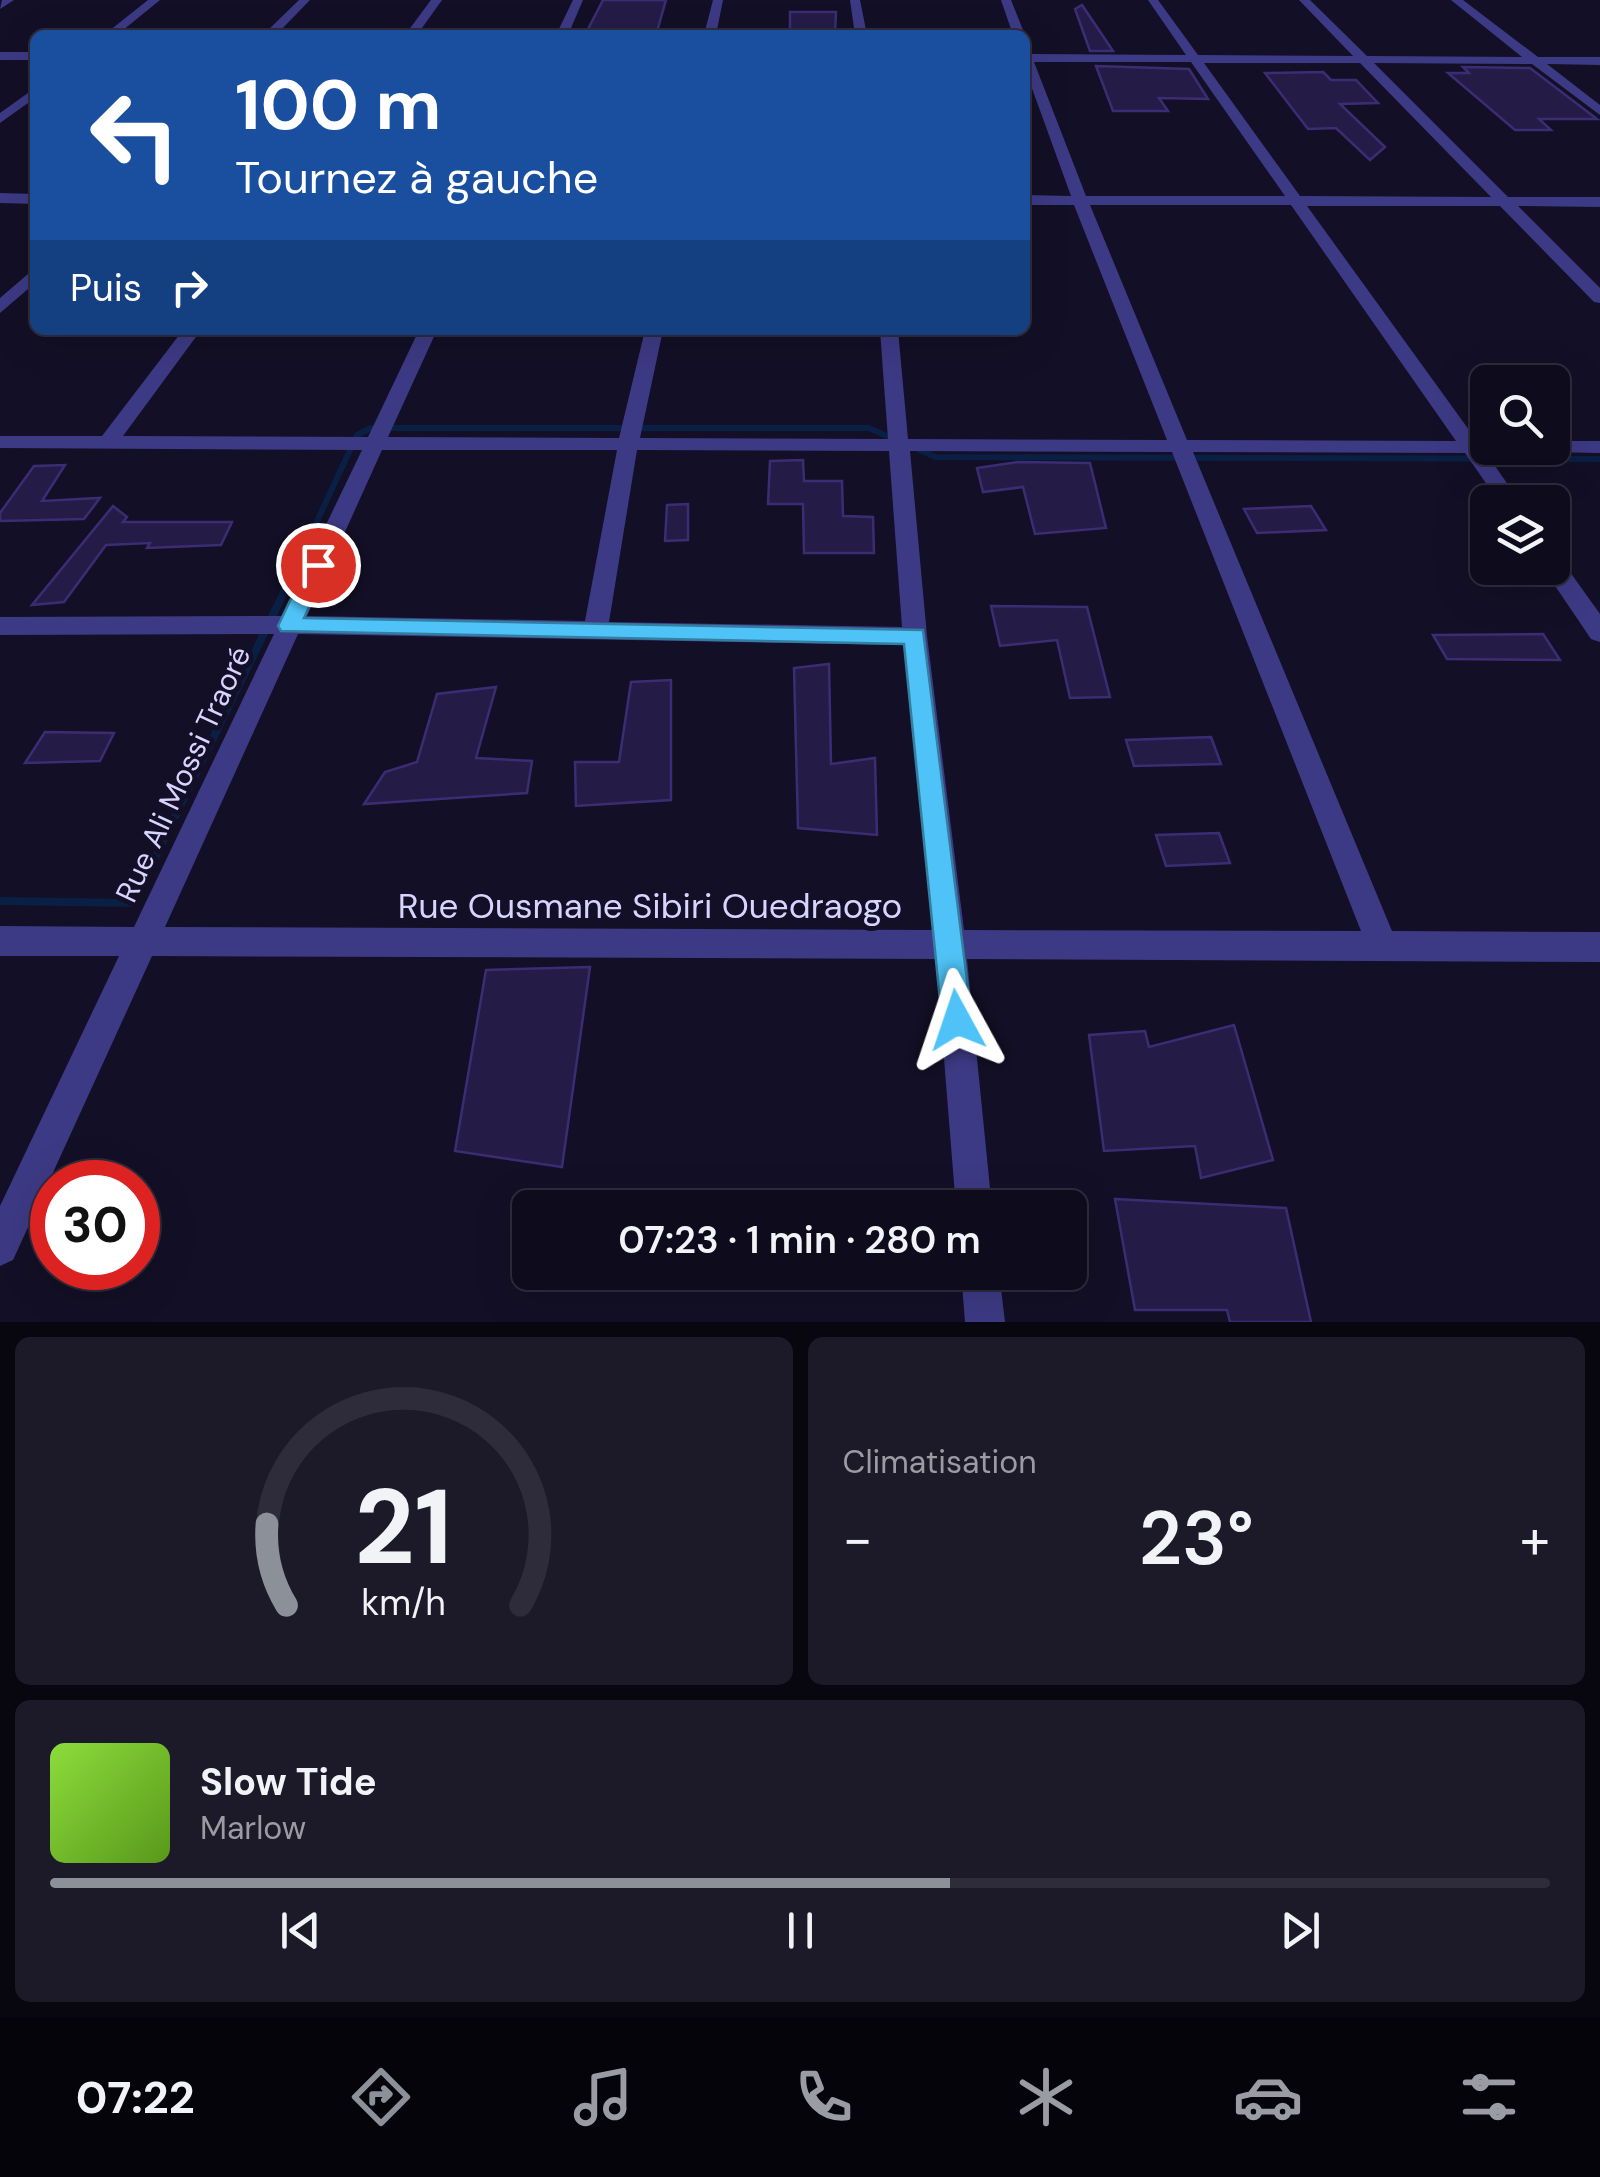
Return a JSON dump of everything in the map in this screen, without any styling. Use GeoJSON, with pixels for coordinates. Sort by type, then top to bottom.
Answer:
{"type":"FeatureCollection","features":[{"type":"Feature","properties":{"kind":"street"},"geometry":{"type":"LineString","coordinates":[[0,6],[9,0]]}},
{"type":"Feature","properties":{"kind":"street"},"geometry":{"type":"LineString","coordinates":[[116,30],[155,0]]}},
{"type":"Feature","properties":{"kind":"street"},"geometry":{"type":"LineString","coordinates":[[274,30],[305,0]]}},
{"type":"Feature","properties":{"kind":"street"},"geometry":{"type":"LineString","coordinates":[[415,30],[437,0]]}},
{"type":"Feature","properties":{"kind":"street"},"geometry":{"type":"LineString","coordinates":[[564,30],[578,0]]}},
{"type":"Feature","properties":{"kind":"street"},"geometry":{"type":"LineString","coordinates":[[711,30],[718,0]]}},
{"type":"Feature","properties":{"kind":"street"},"geometry":{"type":"LineString","coordinates":[[855,0],[860,30]]}},
{"type":"Feature","properties":{"kind":"street"},"geometry":{"type":"LineString","coordinates":[[1006,0],[1017,30]]}},
{"type":"Feature","properties":{"kind":"street"},"geometry":{"type":"LineString","coordinates":[[1153,0],[1191,59],[1470,433]]}},
{"type":"Feature","properties":{"kind":"street"},"geometry":{"type":"LineString","coordinates":[[1304,0],[1600,298]]}},
{"type":"Feature","properties":{"kind":"street"},"geometry":{"type":"LineString","coordinates":[[1456,0],[1600,111]]}},
{"type":"Feature","properties":{"kind":"street"},"geometry":{"type":"LineString","coordinates":[[0,56],[30,56]]}},
{"type":"Feature","properties":{"kind":"street"},"geometry":{"type":"LineString","coordinates":[[1030,56],[1600,61]]}},
{"type":"Feature","properties":{"kind":"street"},"geometry":{"type":"LineString","coordinates":[[1030,67],[1080,200],[1383,946]]}},
{"type":"Feature","properties":{"kind":"street"},"geometry":{"type":"LineString","coordinates":[[0,119],[30,96]]}},
{"type":"Feature","properties":{"kind":"street"},"geometry":{"type":"LineString","coordinates":[[0,198],[30,198]]}},
{"type":"Feature","properties":{"kind":"street"},"geometry":{"type":"LineString","coordinates":[[1030,200],[1600,202]]}},
{"type":"Feature","properties":{"kind":"street"},"geometry":{"type":"LineString","coordinates":[[0,308],[30,278]]}},
{"type":"Feature","properties":{"kind":"street"},"geometry":{"type":"LineString","coordinates":[[107,443],[188,335]]}},
{"type":"Feature","properties":{"kind":"street","name":"Rue Ali Mossi Traoré"},"geometry":{"type":"LineString","coordinates":[[0,1247],[426,335]]}},
{"type":"Feature","properties":{"kind":"street"},"geometry":{"type":"LineString","coordinates":[[596,629],[628,444],[653,335]]}},
{"type":"Feature","properties":{"kind":"street"},"geometry":{"type":"LineString","coordinates":[[889,335],[915,636],[950,944],[972,1190]]}},
{"type":"Feature","properties":{"kind":"street"},"geometry":{"type":"LineString","coordinates":[[0,442],[1470,446]]}},
{"type":"Feature","properties":{"kind":"street"},"geometry":{"type":"LineString","coordinates":[[1570,447],[1600,447]]}},
{"type":"Feature","properties":{"kind":"street"},"geometry":{"type":"LineString","coordinates":[[1566,585],[1600,634]]}},
{"type":"Feature","properties":{"kind":"street"},"geometry":{"type":"LineString","coordinates":[[0,626],[596,629],[915,636]]}},
{"type":"Feature","properties":{"kind":"street","name":"Rue Ousmane Sibiri Ouedraogo"},"geometry":{"type":"LineString","coordinates":[[0,940],[1600,947]]}},
{"type":"Feature","properties":{"kind":"street"},"geometry":{"type":"LineString","coordinates":[[982,1290],[985,1322]]}},
{"type":"Feature","properties":{"kind":"building"},"geometry":{"type":"Polygon","coordinates":[[[603,0],[666,0],[657,30],[588,30],[603,0]]]}},
{"type":"Feature","properties":{"kind":"building"},"geometry":{"type":"Polygon","coordinates":[[[1082,5],[1113,51],[1090,51],[1075,9],[1082,5]]]}},
{"type":"Feature","properties":{"kind":"building"},"geometry":{"type":"Polygon","coordinates":[[[790,12],[836,12],[835,30],[790,30],[790,12]]]}},
{"type":"Feature","properties":{"kind":"building"},"geometry":{"type":"Polygon","coordinates":[[[1096,66],[1189,69],[1208,99],[1159,98],[1168,111],[1113,111],[1096,66]]]}},
{"type":"Feature","properties":{"kind":"building"},"geometry":{"type":"Polygon","coordinates":[[[1463,67],[1530,68],[1597,119],[1539,119],[1551,130],[1515,130],[1448,73],[1469,73],[1463,67]]]}},
{"type":"Feature","properties":{"kind":"building"},"geometry":{"type":"Polygon","coordinates":[[[1323,72],[1331,80],[1356,80],[1378,103],[1340,104],[1385,147],[1370,160],[1336,128],[1308,129],[1265,73],[1323,72]]]}},
{"type":"Feature","properties":{"kind":"building"},"geometry":{"type":"Polygon","coordinates":[[[803,460],[804,481],[842,481],[843,516],[873,517],[874,553],[804,553],[803,504],[768,504],[770,461],[803,460]]]}},
{"type":"Feature","properties":{"kind":"building"},"geometry":{"type":"Polygon","coordinates":[[[1018,462],[1090,463],[1106,528],[1035,534],[1023,487],[983,492],[977,468],[1018,462]]]}},
{"type":"Feature","properties":{"kind":"building"},"geometry":{"type":"Polygon","coordinates":[[[65,465],[42,501],[100,498],[84,519],[0,521],[0,513],[34,466],[65,465]]]}},
{"type":"Feature","properties":{"kind":"building"},"geometry":{"type":"Polygon","coordinates":[[[688,504],[688,540],[665,541],[667,505],[688,504]]]}},
{"type":"Feature","properties":{"kind":"building"},"geometry":{"type":"Polygon","coordinates":[[[113,506],[127,517],[123,522],[232,522],[221,545],[106,545],[64,602],[32,605],[113,506]]]}},
{"type":"Feature","properties":{"kind":"building"},"geometry":{"type":"Polygon","coordinates":[[[1311,506],[1326,530],[1257,533],[1244,509],[1311,506]]]}},
{"type":"Feature","properties":{"kind":"building"},"geometry":{"type":"Polygon","coordinates":[[[991,606],[1087,607],[1110,697],[1070,698],[1057,640],[1000,646],[991,606]]]}},
{"type":"Feature","properties":{"kind":"building"},"geometry":{"type":"Polygon","coordinates":[[[1543,634],[1560,660],[1447,659],[1433,635],[1543,634]]]}},
{"type":"Feature","properties":{"kind":"building"},"geometry":{"type":"Polygon","coordinates":[[[829,664],[831,764],[875,758],[877,835],[798,828],[794,668],[829,664]]]}},
{"type":"Feature","properties":{"kind":"building"},"geometry":{"type":"Polygon","coordinates":[[[671,680],[671,800],[576,806],[575,762],[619,762],[631,682],[671,680]]]}},
{"type":"Feature","properties":{"kind":"building"},"geometry":{"type":"Polygon","coordinates":[[[496,687],[476,758],[532,761],[527,793],[364,804],[385,772],[417,762],[437,694],[496,687]]]}},
{"type":"Feature","properties":{"kind":"building"},"geometry":{"type":"Polygon","coordinates":[[[45,732],[114,733],[100,761],[25,763],[45,732]]]}},
{"type":"Feature","properties":{"kind":"building"},"geometry":{"type":"Polygon","coordinates":[[[1211,737],[1221,764],[1134,766],[1126,740],[1211,737]]]}},
{"type":"Feature","properties":{"kind":"building"},"geometry":{"type":"Polygon","coordinates":[[[1219,833],[1230,863],[1166,866],[1156,835],[1219,833]]]}},
{"type":"Feature","properties":{"kind":"building"},"geometry":{"type":"Polygon","coordinates":[[[590,967],[562,1167],[455,1151],[486,970],[590,967]]]}},
{"type":"Feature","properties":{"kind":"building"},"geometry":{"type":"Polygon","coordinates":[[[1234,1025],[1273,1160],[1201,1178],[1195,1146],[1104,1151],[1089,1035],[1145,1031],[1149,1047],[1234,1025]]]}},
{"type":"Feature","properties":{"kind":"building"},"geometry":{"type":"Polygon","coordinates":[[[1115,1199],[1286,1208],[1311,1322],[1230,1322],[1227,1310],[1135,1310],[1115,1199]]]}},
{"type":"Feature","properties":{"kind":"waterway"},"geometry":{"type":"LineString","coordinates":[[286,588],[357,435],[371,428],[869,428],[896,440]]}},
{"type":"Feature","properties":{"kind":"waterway"},"geometry":{"type":"LineString","coordinates":[[914,447],[935,457],[1600,459]]}},
{"type":"Feature","properties":{"kind":"waterway"},"geometry":{"type":"LineString","coordinates":[[0,901],[133,903],[287,586]]}},
{"type":"Feature","properties":{"kind":"route"},"geometry":{"type":"LineString","coordinates":[[318,565],[289,626],[915,636],[957,1020]]}}]}
